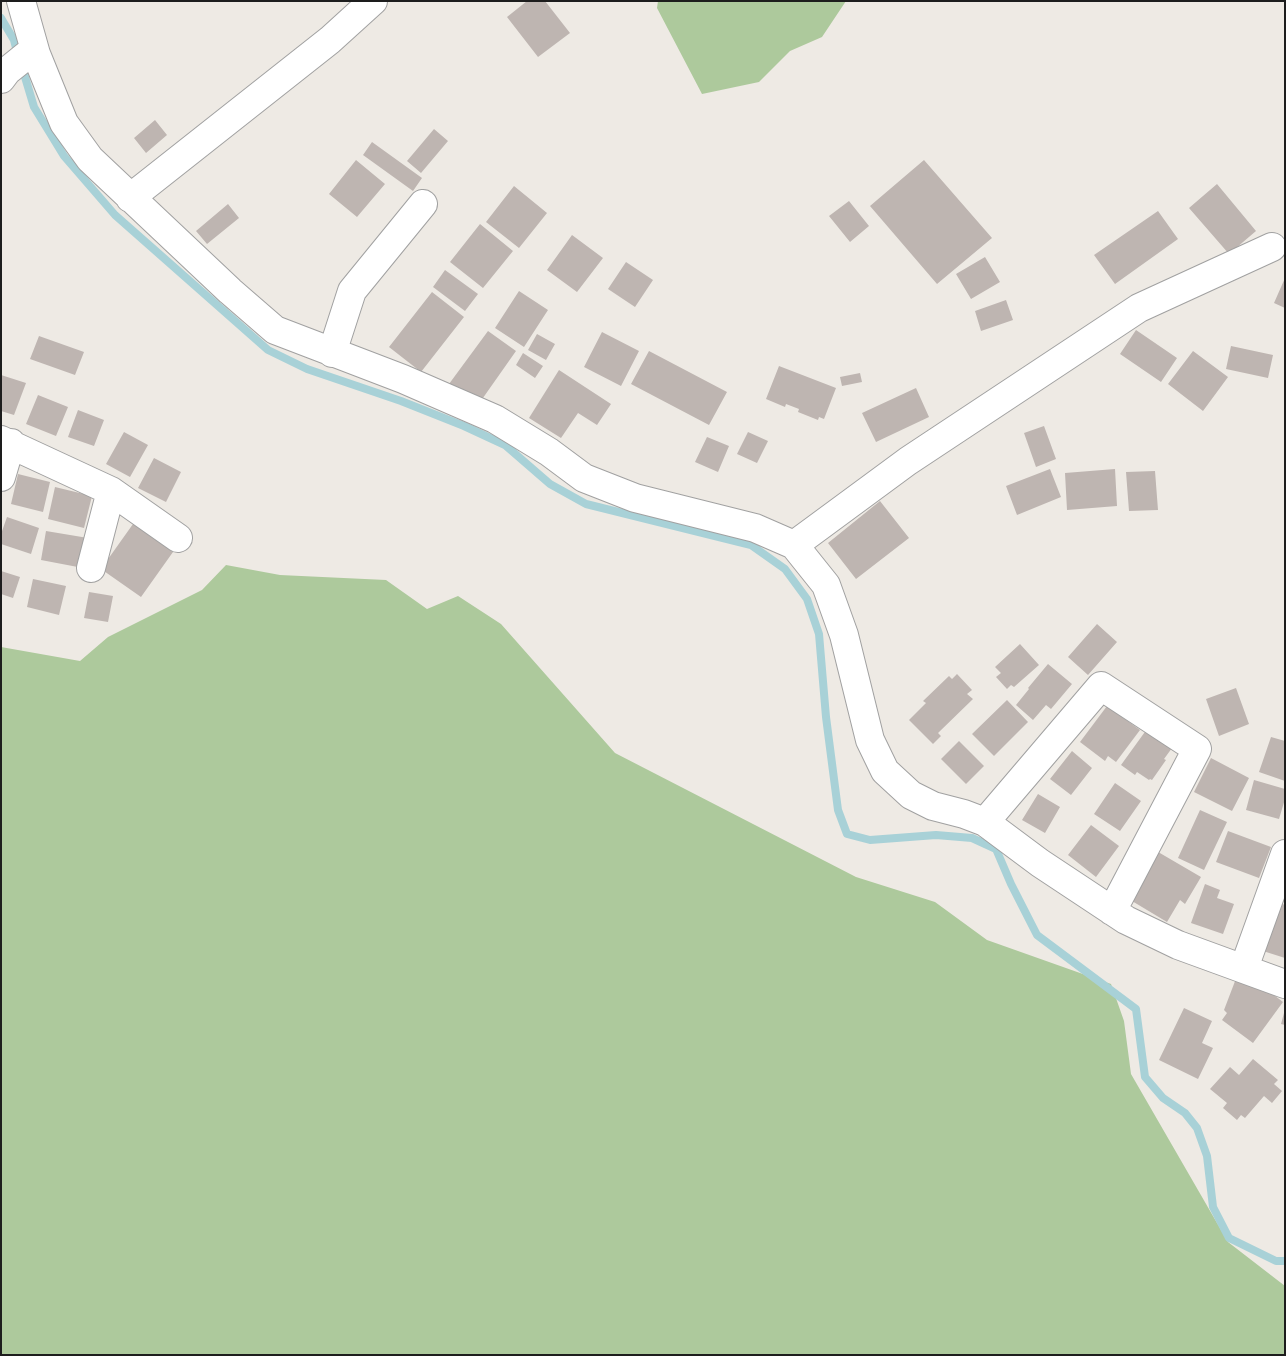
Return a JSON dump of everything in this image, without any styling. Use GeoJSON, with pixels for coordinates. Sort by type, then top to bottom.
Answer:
{"type":"FeatureCollection","features":[{"type":"Feature","properties":{"kind":"street"},"geometry":{"type":"LineString","coordinates":[[21,1],[18,65],[64,122],[90,159],[230,291],[275,330],[403,379],[494,419],[549,452],[584,478],[635,498],[755,528],[794,545],[826,585],[844,635],[870,740],[885,772],[911,795],[933,806],[985,822],[1040,863],[1126,920],[1178,944],[1285,984]]}},
{"type":"Feature","properties":{"kind":"street"},"geometry":{"type":"LineString","coordinates":[[130,198],[330,40],[373,1]]}},
{"type":"Feature","properties":{"kind":"street"},"geometry":{"type":"LineString","coordinates":[[332,353],[352,291],[423,204]]}},
{"type":"Feature","properties":{"kind":"street"},"geometry":{"type":"LineString","coordinates":[[794,545],[908,461],[1138,308],[1272,247]]}},
{"type":"Feature","properties":{"kind":"street"},"geometry":{"type":"LineString","coordinates":[[1,477],[6,441],[111,491],[178,538]]}},
{"type":"Feature","properties":{"kind":"street"},"geometry":{"type":"LineString","coordinates":[[91,568],[111,491]]}},
{"type":"Feature","properties":{"kind":"street"},"geometry":{"type":"LineString","coordinates":[[985,822],[1102,686],[1197,749],[1112,911]]}},
{"type":"Feature","properties":{"kind":"street"},"geometry":{"type":"LineString","coordinates":[[1244,968],[1285,854]]}},
{"type":"Feature","properties":{"kind":"green space"},"geometry":{"type":"Polygon","coordinates":[[[658,1],[846,1],[822,37],[790,51],[759,82],[702,94],[657,8],[658,1]]]}},
{"type":"Feature","properties":{"kind":"green space"},"geometry":{"type":"Polygon","coordinates":[[[226,565],[280,575],[386,580],[427,609],[458,596],[501,624],[615,753],[856,877],[935,902],[987,940],[1111,984],[1124,1021],[1131,1074],[1228,1242],[1285,1286],[1285,1355],[1,1355],[1,647],[80,661],[108,637],[202,590],[226,565]]]}},
{"type":"Feature","properties":{"kind":"building"},"geometry":{"type":"Polygon","coordinates":[[[527,1],[545,1],[570,33],[538,57],[507,17],[527,1]]]}},
{"type":"Feature","properties":{"kind":"building"},"geometry":{"type":"Polygon","coordinates":[[[155,120],[167,135],[146,153],[134,138],[155,120]]]}},
{"type":"Feature","properties":{"kind":"building"},"geometry":{"type":"Polygon","coordinates":[[[434,129],[448,141],[421,173],[407,161],[434,129]]]}},
{"type":"Feature","properties":{"kind":"building"},"geometry":{"type":"Polygon","coordinates":[[[372,142],[422,178],[413,191],[363,155],[372,142]]]}},
{"type":"Feature","properties":{"kind":"building"},"geometry":{"type":"Polygon","coordinates":[[[356,160],[385,184],[357,217],[329,194],[356,160]]]}},
{"type":"Feature","properties":{"kind":"building"},"geometry":{"type":"Polygon","coordinates":[[[924,160],[992,238],[937,284],[870,206],[924,160]]]}},
{"type":"Feature","properties":{"kind":"building"},"geometry":{"type":"Polygon","coordinates":[[[1217,184],[1256,231],[1229,254],[1189,208],[1217,184]]]}},
{"type":"Feature","properties":{"kind":"building"},"geometry":{"type":"Polygon","coordinates":[[[514,186],[547,213],[519,248],[486,222],[514,186]]]}},
{"type":"Feature","properties":{"kind":"building"},"geometry":{"type":"Polygon","coordinates":[[[849,201],[869,226],[850,242],[829,216],[849,201]]]}},
{"type":"Feature","properties":{"kind":"building"},"geometry":{"type":"Polygon","coordinates":[[[228,204],[239,218],[207,244],[196,231],[228,204]]]}},
{"type":"Feature","properties":{"kind":"building"},"geometry":{"type":"Polygon","coordinates":[[[1158,211],[1178,239],[1115,284],[1094,255],[1158,211]]]}},
{"type":"Feature","properties":{"kind":"building"},"geometry":{"type":"Polygon","coordinates":[[[480,224],[513,251],[483,288],[450,262],[480,224]]]}},
{"type":"Feature","properties":{"kind":"building"},"geometry":{"type":"Polygon","coordinates":[[[572,235],[603,258],[577,292],[547,270],[572,235]]]}},
{"type":"Feature","properties":{"kind":"building"},"geometry":{"type":"Polygon","coordinates":[[[985,257],[1000,282],[971,299],[956,274],[985,257]]]}},
{"type":"Feature","properties":{"kind":"building"},"geometry":{"type":"Polygon","coordinates":[[[626,262],[653,280],[635,307],[608,289],[626,262]]]}},
{"type":"Feature","properties":{"kind":"building"},"geometry":{"type":"Polygon","coordinates":[[[445,270],[478,294],[465,311],[433,287],[445,270]]]}},
{"type":"Feature","properties":{"kind":"building"},"geometry":{"type":"Polygon","coordinates":[[[1285,278],[1285,308],[1274,303],[1285,278]]]}},
{"type":"Feature","properties":{"kind":"building"},"geometry":{"type":"Polygon","coordinates":[[[519,291],[548,310],[524,347],[495,328],[519,291]]]}},
{"type":"Feature","properties":{"kind":"building"},"geometry":{"type":"Polygon","coordinates":[[[432,292],[464,317],[421,372],[389,347],[432,292]]]}},
{"type":"Feature","properties":{"kind":"building"},"geometry":{"type":"Polygon","coordinates":[[[1006,300],[1013,320],[981,331],[975,311],[1006,300]]]}},
{"type":"Feature","properties":{"kind":"building"},"geometry":{"type":"Polygon","coordinates":[[[1136,330],[1177,358],[1161,382],[1120,354],[1136,330]]]}},
{"type":"Feature","properties":{"kind":"building"},"geometry":{"type":"Polygon","coordinates":[[[488,331],[516,351],[478,405],[449,384],[488,331]]]}},
{"type":"Feature","properties":{"kind":"building"},"geometry":{"type":"Polygon","coordinates":[[[602,332],[639,351],[621,386],[584,367],[602,332]]]}},
{"type":"Feature","properties":{"kind":"building"},"geometry":{"type":"Polygon","coordinates":[[[537,334],[555,344],[546,360],[528,350],[537,334]]]}},
{"type":"Feature","properties":{"kind":"building"},"geometry":{"type":"Polygon","coordinates":[[[39,336],[84,352],[75,375],[30,359],[39,336]]]}},
{"type":"Feature","properties":{"kind":"building"},"geometry":{"type":"Polygon","coordinates":[[[1231,346],[1273,355],[1268,378],[1226,369],[1231,346]]]}},
{"type":"Feature","properties":{"kind":"building"},"geometry":{"type":"Polygon","coordinates":[[[649,351],[727,392],[709,425],[631,384],[649,351]]]}},
{"type":"Feature","properties":{"kind":"building"},"geometry":{"type":"Polygon","coordinates":[[[1193,351],[1228,377],[1203,411],[1168,384],[1193,351]]]}},
{"type":"Feature","properties":{"kind":"building"},"geometry":{"type":"Polygon","coordinates":[[[523,353],[543,366],[535,378],[516,365],[523,353]]]}},
{"type":"Feature","properties":{"kind":"building"},"geometry":{"type":"Polygon","coordinates":[[[779,366],[836,388],[824,419],[819,417],[818,420],[798,412],[799,409],[786,404],[785,407],[766,399],[779,366]]]}},
{"type":"Feature","properties":{"kind":"building"},"geometry":{"type":"Polygon","coordinates":[[[559,370],[611,404],[597,425],[578,413],[561,438],[529,418],[559,370]]]}},
{"type":"Feature","properties":{"kind":"building"},"geometry":{"type":"Polygon","coordinates":[[[860,373],[862,382],[842,386],[840,377],[860,373]]]}},
{"type":"Feature","properties":{"kind":"building"},"geometry":{"type":"Polygon","coordinates":[[[1,375],[26,383],[14,415],[1,411],[1,375]]]}},
{"type":"Feature","properties":{"kind":"building"},"geometry":{"type":"Polygon","coordinates":[[[916,388],[929,417],[876,442],[862,413],[916,388]]]}},
{"type":"Feature","properties":{"kind":"building"},"geometry":{"type":"Polygon","coordinates":[[[38,395],[68,407],[56,436],[26,424],[38,395]]]}},
{"type":"Feature","properties":{"kind":"building"},"geometry":{"type":"Polygon","coordinates":[[[78,410],[104,420],[94,446],[68,437],[78,410]]]}},
{"type":"Feature","properties":{"kind":"building"},"geometry":{"type":"Polygon","coordinates":[[[1044,426],[1056,459],[1036,467],[1024,433],[1044,426]]]}},
{"type":"Feature","properties":{"kind":"building"},"geometry":{"type":"Polygon","coordinates":[[[124,432],[148,445],[130,477],[106,464],[124,432]]]}},
{"type":"Feature","properties":{"kind":"building"},"geometry":{"type":"Polygon","coordinates":[[[748,432],[768,441],[757,463],[737,454],[748,432]]]}},
{"type":"Feature","properties":{"kind":"building"},"geometry":{"type":"Polygon","coordinates":[[[707,437],[729,446],[718,472],[695,462],[707,437]]]}},
{"type":"Feature","properties":{"kind":"building"},"geometry":{"type":"Polygon","coordinates":[[[154,458],[181,472],[166,502],[138,488],[154,458]]]}},
{"type":"Feature","properties":{"kind":"building"},"geometry":{"type":"Polygon","coordinates":[[[1050,469],[1061,497],[1017,515],[1006,486],[1050,469]]]}},
{"type":"Feature","properties":{"kind":"building"},"geometry":{"type":"Polygon","coordinates":[[[1115,469],[1117,506],[1067,510],[1065,473],[1115,469]]]}},
{"type":"Feature","properties":{"kind":"building"},"geometry":{"type":"Polygon","coordinates":[[[1155,471],[1158,510],[1129,511],[1126,472],[1155,471]]]}},
{"type":"Feature","properties":{"kind":"building"},"geometry":{"type":"Polygon","coordinates":[[[18,474],[50,482],[43,512],[11,504],[18,474]]]}},
{"type":"Feature","properties":{"kind":"building"},"geometry":{"type":"Polygon","coordinates":[[[55,487],[92,496],[84,528],[48,519],[55,487]]]}},
{"type":"Feature","properties":{"kind":"building"},"geometry":{"type":"Polygon","coordinates":[[[880,501],[909,538],[856,579],[828,543],[880,501]]]}},
{"type":"Feature","properties":{"kind":"building"},"geometry":{"type":"Polygon","coordinates":[[[7,517],[39,528],[31,554],[1,544],[1,534],[7,517]]]}},
{"type":"Feature","properties":{"kind":"building"},"geometry":{"type":"Polygon","coordinates":[[[133,524],[173,552],[141,597],[101,569],[133,524]]]}},
{"type":"Feature","properties":{"kind":"building"},"geometry":{"type":"Polygon","coordinates":[[[46,531],[88,538],[83,568],[41,560],[46,531]]]}},
{"type":"Feature","properties":{"kind":"building"},"geometry":{"type":"Polygon","coordinates":[[[1,571],[20,577],[13,598],[1,594],[1,571]]]}},
{"type":"Feature","properties":{"kind":"building"},"geometry":{"type":"Polygon","coordinates":[[[33,579],[66,586],[59,615],[27,607],[33,579]]]}},
{"type":"Feature","properties":{"kind":"building"},"geometry":{"type":"Polygon","coordinates":[[[89,592],[113,596],[108,622],[84,618],[89,592]]]}},
{"type":"Feature","properties":{"kind":"building"},"geometry":{"type":"Polygon","coordinates":[[[1097,624],[1117,642],[1088,675],[1068,657],[1097,624]]]}},
{"type":"Feature","properties":{"kind":"building"},"geometry":{"type":"Polygon","coordinates":[[[1020,644],[1039,665],[1014,687],[1011,685],[1007,689],[996,677],[1001,673],[995,667],[1020,644]]]}},
{"type":"Feature","properties":{"kind":"building"},"geometry":{"type":"Polygon","coordinates":[[[1048,664],[1072,684],[1051,709],[1046,705],[1033,720],[1016,705],[1048,664]]]}},
{"type":"Feature","properties":{"kind":"building"},"geometry":{"type":"Polygon","coordinates":[[[957,674],[972,690],[967,694],[973,699],[938,733],[941,736],[933,744],[909,720],[926,703],[923,701],[949,676],[952,679],[957,674]]]}},
{"type":"Feature","properties":{"kind":"building"},"geometry":{"type":"Polygon","coordinates":[[[1236,688],[1249,724],[1219,736],[1206,699],[1236,688]]]}},
{"type":"Feature","properties":{"kind":"building"},"geometry":{"type":"Polygon","coordinates":[[[1007,700],[1028,722],[994,756],[972,734],[1007,700]]]}},
{"type":"Feature","properties":{"kind":"building"},"geometry":{"type":"Polygon","coordinates":[[[1107,706],[1140,730],[1116,762],[1108,756],[1105,761],[1080,742],[1107,706]]]}},
{"type":"Feature","properties":{"kind":"building"},"geometry":{"type":"Polygon","coordinates":[[[1147,729],[1172,748],[1152,780],[1137,772],[1135,775],[1121,765],[1147,729]]]}},
{"type":"Feature","properties":{"kind":"building"},"geometry":{"type":"Polygon","coordinates":[[[1271,737],[1285,741],[1285,781],[1259,772],[1271,737]]]}},
{"type":"Feature","properties":{"kind":"building"},"geometry":{"type":"Polygon","coordinates":[[[959,741],[984,766],[966,784],[941,759],[959,741]]]}},
{"type":"Feature","properties":{"kind":"building"},"geometry":{"type":"Polygon","coordinates":[[[1072,751],[1092,768],[1071,795],[1050,779],[1072,751]]]}},
{"type":"Feature","properties":{"kind":"building"},"geometry":{"type":"Polygon","coordinates":[[[1211,758],[1249,778],[1232,811],[1194,792],[1211,758]]]}},
{"type":"Feature","properties":{"kind":"building"},"geometry":{"type":"Polygon","coordinates":[[[1254,780],[1285,789],[1285,799],[1279,819],[1246,810],[1254,780]]]}},
{"type":"Feature","properties":{"kind":"building"},"geometry":{"type":"Polygon","coordinates":[[[1115,783],[1141,801],[1120,831],[1094,814],[1115,783]]]}},
{"type":"Feature","properties":{"kind":"building"},"geometry":{"type":"Polygon","coordinates":[[[1038,794],[1060,807],[1045,833],[1022,820],[1038,794]]]}},
{"type":"Feature","properties":{"kind":"building"},"geometry":{"type":"Polygon","coordinates":[[[1200,810],[1227,822],[1204,870],[1178,858],[1200,810]]]}},
{"type":"Feature","properties":{"kind":"building"},"geometry":{"type":"Polygon","coordinates":[[[1091,825],[1119,846],[1096,877],[1068,855],[1091,825]]]}},
{"type":"Feature","properties":{"kind":"building"},"geometry":{"type":"Polygon","coordinates":[[[1228,831],[1271,847],[1259,878],[1216,862],[1228,831]]]}},
{"type":"Feature","properties":{"kind":"building"},"geometry":{"type":"Polygon","coordinates":[[[1153,849],[1201,877],[1185,904],[1180,900],[1167,922],[1132,901],[1153,849]]]}},
{"type":"Feature","properties":{"kind":"building"},"geometry":{"type":"Polygon","coordinates":[[[1205,884],[1220,890],[1217,898],[1234,904],[1223,934],[1191,923],[1205,884]]]}},
{"type":"Feature","properties":{"kind":"building"},"geometry":{"type":"Polygon","coordinates":[[[1280,903],[1285,905],[1285,958],[1263,951],[1280,903]]]}},
{"type":"Feature","properties":{"kind":"building"},"geometry":{"type":"Polygon","coordinates":[[[1237,976],[1253,979],[1283,1002],[1253,1043],[1222,1020],[1227,1013],[1224,1010],[1237,976]]]}},
{"type":"Feature","properties":{"kind":"building"},"geometry":{"type":"Polygon","coordinates":[[[1184,1008],[1212,1021],[1202,1043],[1213,1048],[1198,1079],[1159,1060],[1184,1008]]]}},
{"type":"Feature","properties":{"kind":"building"},"geometry":{"type":"Polygon","coordinates":[[[1285,1013],[1285,1025],[1281,1024],[1285,1013]]]}},
{"type":"Feature","properties":{"kind":"building"},"geometry":{"type":"Polygon","coordinates":[[[1253,1059],[1278,1080],[1274,1084],[1282,1091],[1272,1103],[1264,1096],[1245,1118],[1241,1115],[1237,1120],[1223,1108],[1227,1103],[1210,1089],[1230,1067],[1239,1075],[1253,1059]]]}},
{"type":"Feature","properties":{"kind":"waterway"},"geometry":{"type":"LineString","coordinates":[[1,18],[14,40],[18,56]]}},
{"type":"Feature","properties":{"kind":"waterway"},"geometry":{"type":"LineString","coordinates":[[22,67],[34,107],[64,156],[115,215],[268,350],[307,369],[401,401],[464,426],[505,445],[550,484],[586,504],[751,545],[785,569],[807,599],[819,634],[826,717],[838,810],[847,834],[870,840],[936,835],[972,838],[996,849],[1011,884],[1037,935],[1136,1009],[1145,1077],[1163,1098],[1185,1113],[1197,1128],[1207,1156],[1213,1207],[1229,1238],[1276,1261],[1285,1261]]}}]}
